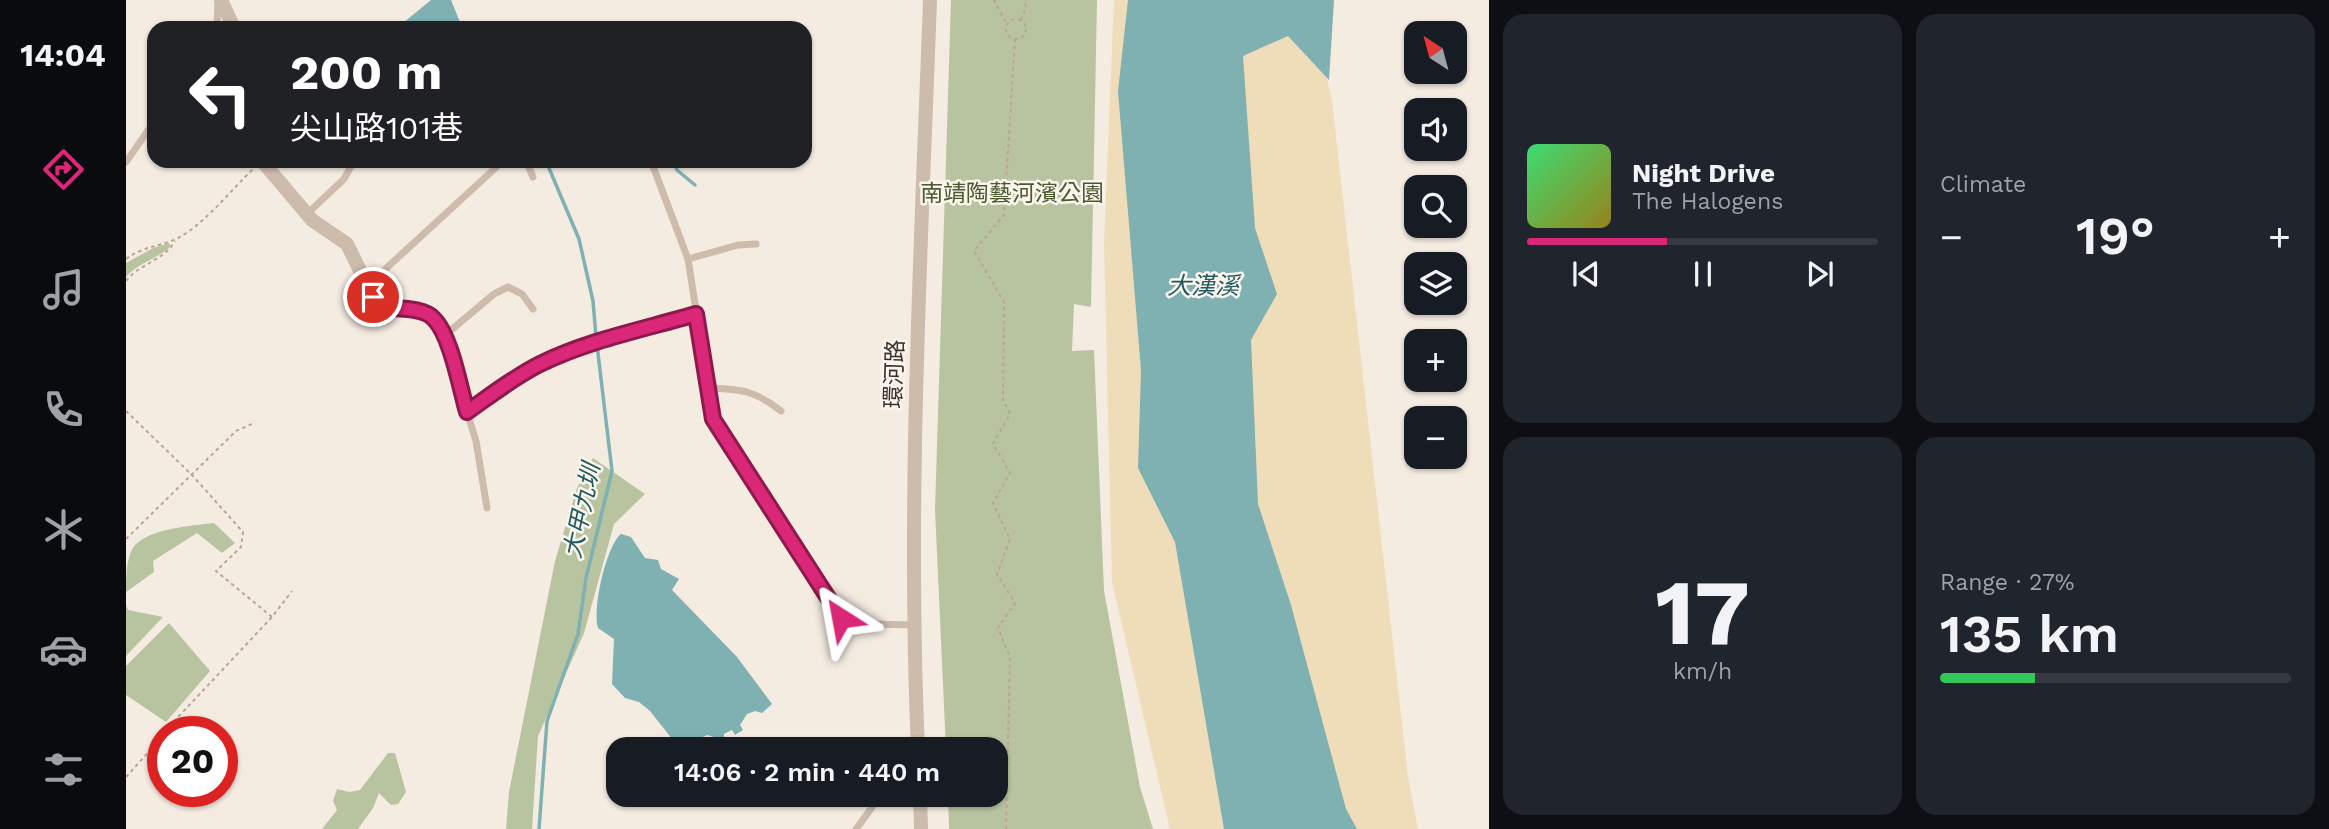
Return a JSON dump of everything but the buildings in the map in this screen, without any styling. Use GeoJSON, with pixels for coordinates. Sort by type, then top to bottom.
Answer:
{"type":"FeatureCollection","features":[{"type":"Feature","properties":{"kind":"street"},"geometry":{"type":"LineString","coordinates":[[219,0],[230,21]]}},
{"type":"Feature","properties":{"kind":"street","name":"環河路"},"geometry":{"type":"LineString","coordinates":[[917,737],[912,625],[915,427],[930,0]]}},
{"type":"Feature","properties":{"kind":"street"},"geometry":{"type":"LineString","coordinates":[[268,168],[307,214],[347,244],[382,307],[420,311],[434,317],[444,336],[467,412],[512,379],[543,363],[598,342],[696,314]]}},
{"type":"Feature","properties":{"kind":"street"},"geometry":{"type":"LineString","coordinates":[[920,807],[921,829]]}},
{"type":"Feature","properties":{"kind":"lane"},"geometry":{"type":"LineString","coordinates":[[218,21],[219,0]]}},
{"type":"Feature","properties":{"kind":"lane"},"geometry":{"type":"LineString","coordinates":[[126,162],[147,132]]}},
{"type":"Feature","properties":{"kind":"lane"},"geometry":{"type":"LineString","coordinates":[[307,214],[344,179],[350,168]]}},
{"type":"Feature","properties":{"kind":"lane"},"geometry":{"type":"LineString","coordinates":[[368,286],[495,168]]}},
{"type":"Feature","properties":{"kind":"lane"},"geometry":{"type":"LineString","coordinates":[[529,168],[533,177]]}},
{"type":"Feature","properties":{"kind":"lane"},"geometry":{"type":"LineString","coordinates":[[655,168],[688,259],[713,419],[841,618],[871,624],[912,625]]}},
{"type":"Feature","properties":{"kind":"lane"},"geometry":{"type":"LineString","coordinates":[[688,259],[738,245],[756,244]]}},
{"type":"Feature","properties":{"kind":"lane"},"geometry":{"type":"LineString","coordinates":[[444,336],[494,294],[508,287],[522,294],[533,309]]}},
{"type":"Feature","properties":{"kind":"lane"},"geometry":{"type":"LineString","coordinates":[[708,388],[743,388],[765,398],[781,411]]}},
{"type":"Feature","properties":{"kind":"lane"},"geometry":{"type":"LineString","coordinates":[[467,412],[476,441],[487,508]]}},
{"type":"Feature","properties":{"kind":"lane"},"geometry":{"type":"LineString","coordinates":[[856,829],[872,807]]}},
{"type":"Feature","properties":{"kind":"path"},"geometry":{"type":"LineString","coordinates":[[994,0],[1008,36],[1015,39]]}},
{"type":"Feature","properties":{"kind":"path"},"geometry":{"type":"LineString","coordinates":[[1015,39],[1025,32],[1020,20],[1026,7],[1024,0]]}},
{"type":"Feature","properties":{"kind":"path"},"geometry":{"type":"LineString","coordinates":[[1006,26],[1014,20],[1020,20]]}},
{"type":"Feature","properties":{"kind":"path"},"geometry":{"type":"LineString","coordinates":[[1006,829],[1010,657],[998,628],[1014,603],[997,574],[1010,539],[993,503],[1010,473],[993,444],[1010,414],[1003,400],[1004,302],[974,251],[1004,215],[1015,39]]}},
{"type":"Feature","properties":{"kind":"path"},"geometry":{"type":"LineString","coordinates":[[126,281],[137,268],[164,255],[176,239],[212,211],[255,168]]}},
{"type":"Feature","properties":{"kind":"path"},"geometry":{"type":"LineString","coordinates":[[126,259],[152,244],[176,239]]}},
{"type":"Feature","properties":{"kind":"path"},"geometry":{"type":"LineString","coordinates":[[126,411],[192,475],[243,533],[241,547],[215,571],[272,617]]}},
{"type":"Feature","properties":{"kind":"path"},"geometry":{"type":"LineString","coordinates":[[126,538],[236,431],[254,423]]}},
{"type":"Feature","properties":{"kind":"path"},"geometry":{"type":"LineString","coordinates":[[179,716],[272,617],[292,591]]}},
{"type":"Feature","properties":{"kind":"path"},"geometry":{"type":"LineString","coordinates":[[126,777],[147,754]]}},
{"type":"Feature","properties":{"kind":"green space","name":"南靖陶藝河濱公園"},"geometry":{"type":"Polygon","coordinates":[[[951,0],[1097,0],[1091,307],[1074,304],[1072,351],[1094,350],[1104,591],[1140,787],[1153,829],[949,829],[948,807],[1008,807],[1008,737],[945,737],[935,510],[951,0]]]}},
{"type":"Feature","properties":{"kind":"green space"},"geometry":{"type":"Polygon","coordinates":[[[169,243],[171,246],[166,250],[126,277],[126,263],[153,248],[169,243]]]}},
{"type":"Feature","properties":{"kind":"green space"},"geometry":{"type":"Polygon","coordinates":[[[593,458],[645,494],[614,524],[584,633],[538,736],[532,829],[506,829],[509,792],[555,561],[577,488],[593,458]]]}},
{"type":"Feature","properties":{"kind":"green space"},"geometry":{"type":"Polygon","coordinates":[[[214,523],[235,543],[222,553],[197,533],[153,561],[154,572],[126,592],[128,561],[135,545],[142,539],[161,531],[214,523]]]}},
{"type":"Feature","properties":{"kind":"green space"},"geometry":{"type":"Polygon","coordinates":[[[126,605],[128,610],[163,617],[126,656],[126,605]]]}},
{"type":"Feature","properties":{"kind":"green space"},"geometry":{"type":"Polygon","coordinates":[[[169,623],[210,671],[171,716],[157,716],[126,695],[126,666],[169,623]]]}},
{"type":"Feature","properties":{"kind":"green space"},"geometry":{"type":"Polygon","coordinates":[[[388,753],[395,753],[406,792],[398,804],[391,805],[379,793],[373,808],[358,829],[322,829],[337,810],[333,801],[337,789],[349,792],[360,790],[388,753]]]}},
{"type":"Feature","properties":{"kind":"sand"},"geometry":{"type":"Polygon","coordinates":[[[1114,0],[1310,0],[1332,101],[1408,777],[1418,829],[1170,829],[1112,582],[1104,243],[1114,0]]]}},
{"type":"Feature","properties":{"kind":"water"},"geometry":{"type":"Polygon","coordinates":[[[431,0],[451,0],[460,21],[406,21],[431,0]]]}},
{"type":"Feature","properties":{"kind":"water","name":"大漢溪"},"geometry":{"type":"Polygon","coordinates":[[[1128,0],[1334,0],[1329,80],[1288,36],[1243,56],[1255,228],[1277,294],[1251,340],[1258,504],[1291,605],[1346,809],[1357,829],[1224,829],[1175,542],[1138,468],[1141,370],[1118,91],[1128,0]]]}},
{"type":"Feature","properties":{"kind":"water"},"geometry":{"type":"Polygon","coordinates":[[[621,534],[631,537],[645,558],[658,560],[661,569],[679,579],[672,590],[737,657],[772,704],[762,713],[755,711],[747,714],[740,725],[743,730],[735,735],[732,730],[724,734],[724,737],[671,737],[650,711],[639,702],[625,698],[612,684],[614,639],[598,628],[597,607],[606,564],[615,541],[621,534]]]}},
{"type":"Feature","properties":{"kind":"waterway","name":"大甲九圳"},"geometry":{"type":"LineString","coordinates":[[549,168],[579,239],[593,301],[596,337]]}},
{"type":"Feature","properties":{"kind":"waterway","name":"大甲九圳"},"geometry":{"type":"LineString","coordinates":[[676,168],[695,185]]}},
{"type":"Feature","properties":{"kind":"waterway","name":"大甲九圳"},"geometry":{"type":"LineString","coordinates":[[539,829],[547,721],[578,634],[586,578],[612,471],[597,345]]}},
{"type":"Feature","properties":{"kind":"route"},"geometry":{"type":"LineString","coordinates":[[373,297],[382,307],[420,311],[434,317],[444,336],[467,412],[512,379],[543,363],[602,341],[696,314],[713,419],[841,618]]}}]}
